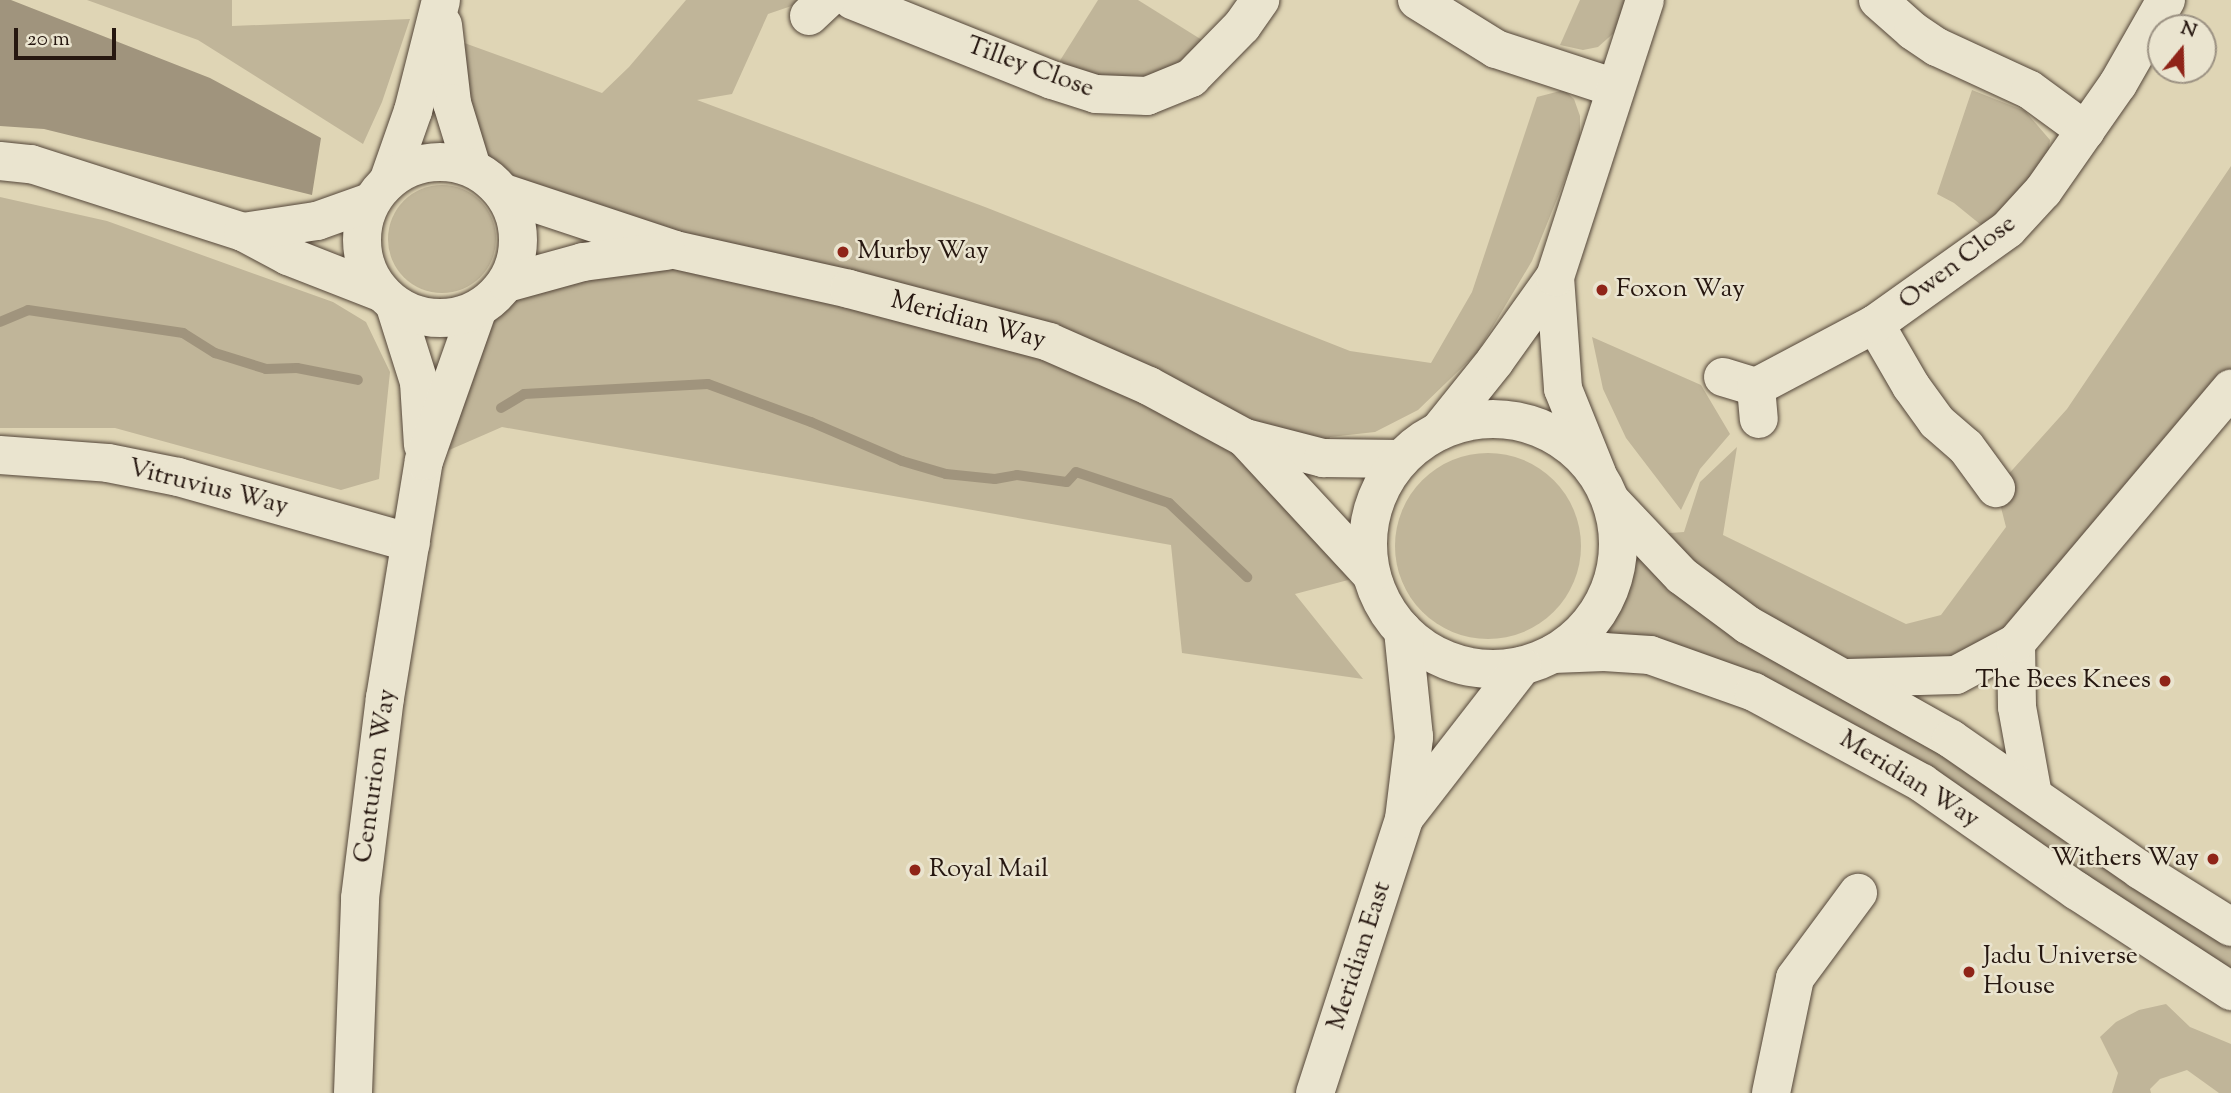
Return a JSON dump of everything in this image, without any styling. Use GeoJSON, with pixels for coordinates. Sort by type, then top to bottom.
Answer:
{"type":"FeatureCollection","features":[{"type":"Feature","properties":{"kind":"street","name":"Tilley Close"},"geometry":{"type":"LineString","coordinates":[[852,0],[1052,80],[1096,94],[1147,96],[1191,78],[1242,26],[1260,0]]}},
{"type":"Feature","properties":{"kind":"street"},"geometry":{"type":"LineString","coordinates":[[1417,0],[1496,49],[1615,88]]}},
{"type":"Feature","properties":{"kind":"street"},"geometry":{"type":"LineString","coordinates":[[1555,277],[1563,389],[1618,526],[1619,551],[1615,576],[1606,600],[1592,622],[1537,660],[1490,670],[1458,664],[1428,651],[1403,631],[1383,605],[1371,574],[1369,525],[1386,479],[1401,459],[1439,431],[1496,361],[1555,277],[1645,0]]}},
{"type":"Feature","properties":{"kind":"street"},"geometry":{"type":"LineString","coordinates":[[1878,0],[1913,31],[1937,47],[2030,90],[2086,131]]}},
{"type":"Feature","properties":{"kind":"street","name":"Owen Close"},"geometry":{"type":"LineString","coordinates":[[1746,394],[1875,324],[2008,229],[2043,191],[2086,131],[2118,84],[2166,0]]}},
{"type":"Feature","properties":{"kind":"street"},"geometry":{"type":"LineString","coordinates":[[441,3],[452,103],[472,167]]}},
{"type":"Feature","properties":{"kind":"street"},"geometry":{"type":"LineString","coordinates":[[387,299],[364,264],[361,233],[413,111],[441,3]]}},
{"type":"Feature","properties":{"kind":"street"},"geometry":{"type":"LineString","coordinates":[[0,161],[31,164],[243,232],[288,256],[435,320],[477,311],[507,283],[519,253],[517,221],[504,193],[472,167],[444,161],[415,165],[379,191],[317,221],[243,232]]}},
{"type":"Feature","properties":{"kind":"street","name":"Meridian Way"},"geometry":{"type":"LineString","coordinates":[[504,193],[676,250],[849,289],[1049,342],[1149,386],[1245,438],[1323,458],[1401,459]]}},
{"type":"Feature","properties":{"kind":"street","name":"Meridian Way"},"geometry":{"type":"LineString","coordinates":[[507,283],[583,262],[676,250]]}},
{"type":"Feature","properties":{"kind":"street","name":"Centurion Way"},"geometry":{"type":"LineString","coordinates":[[387,299],[419,382],[424,461]]}},
{"type":"Feature","properties":{"kind":"street","name":"Centurion Way"},"geometry":{"type":"LineString","coordinates":[[352,1093],[364,856],[411,542],[424,461],[477,311]]}},
{"type":"Feature","properties":{"kind":"street","name":"Owen Close"},"geometry":{"type":"LineString","coordinates":[[1875,324],[1917,395],[1937,422],[1966,447],[1996,488]]}},
{"type":"Feature","properties":{"kind":"street"},"geometry":{"type":"LineString","coordinates":[[1848,678],[1956,675],[2016,643],[2231,389]]}},
{"type":"Feature","properties":{"kind":"street"},"geometry":{"type":"LineString","coordinates":[[1439,431],[1473,420],[1508,420],[1542,429],[1573,447],[1604,487]]}},
{"type":"Feature","properties":{"kind":"street","name":"Meridian Way"},"geometry":{"type":"LineString","coordinates":[[1245,438],[1371,574]]}},
{"type":"Feature","properties":{"kind":"street","name":"Vitruvius Way"},"geometry":{"type":"LineString","coordinates":[[0,455],[108,463],[178,477],[411,542]]}},
{"type":"Feature","properties":{"kind":"street","name":"Meridian Way"},"geometry":{"type":"LineString","coordinates":[[1604,487],[1682,576],[1748,625],[1848,678],[1951,739],[2140,870],[2231,927]]}},
{"type":"Feature","properties":{"kind":"street","name":"Meridian East"},"geometry":{"type":"LineString","coordinates":[[1315,1093],[1404,818],[1414,737],[1403,631]]}},
{"type":"Feature","properties":{"kind":"street"},"geometry":{"type":"LineString","coordinates":[[2016,643],[2017,707],[2033,795]]}},
{"type":"Feature","properties":{"kind":"street","name":"Meridian Way"},"geometry":{"type":"LineString","coordinates":[[1537,660],[1604,652],[1650,655],[1754,692],[1922,783],[2077,891],[2231,991]]}},
{"type":"Feature","properties":{"kind":"street","name":"Meridian East"},"geometry":{"type":"LineString","coordinates":[[1404,818],[1537,660]]}},
{"type":"Feature","properties":{"kind":"street"},"geometry":{"type":"LineString","coordinates":[[1771,1093],[1795,978],[1858,892]]}},
{"type":"Feature","properties":{"kind":"shaded area"},"geometry":{"type":"Polygon","coordinates":[[[0,0],[11,0],[210,78],[321,138],[312,195],[44,129],[0,126],[0,0]]]}},
{"type":"Feature","properties":{"kind":"shaded area"},"geometry":{"type":"Polygon","coordinates":[[[87,0],[232,0],[232,26],[410,19],[382,102],[363,144],[198,40],[87,0]]]}},
{"type":"Feature","properties":{"kind":"shaded area"},"geometry":{"type":"Polygon","coordinates":[[[686,0],[809,0],[768,14],[732,94],[697,100],[985,207],[1350,351],[1431,363],[1472,292],[1537,97],[1564,90],[1574,99],[1580,116],[1580,142],[1532,261],[1477,353],[1418,410],[1375,432],[1330,437],[1323,458],[1247,438],[1371,574],[1295,594],[1363,679],[1182,653],[1171,545],[502,427],[424,461],[477,311],[507,283],[673,250],[504,193],[472,168],[445,36],[602,93],[629,67],[686,0]]]}},
{"type":"Feature","properties":{"kind":"shaded area"},"geometry":{"type":"Polygon","coordinates":[[[1098,0],[1138,0],[1218,50],[1191,78],[1052,80],[1061,59],[1098,0]]]}},
{"type":"Feature","properties":{"kind":"shaded area"},"geometry":{"type":"Polygon","coordinates":[[[1580,0],[1628,0],[1616,31],[1598,47],[1583,50],[1560,45],[1580,0]]]}},
{"type":"Feature","properties":{"kind":"shaded area"},"geometry":{"type":"Polygon","coordinates":[[[1972,90],[2025,111],[2050,140],[2048,157],[1986,229],[1954,203],[1937,194],[1972,90]]]}},
{"type":"Feature","properties":{"kind":"shaded area"},"geometry":{"type":"Polygon","coordinates":[[[2231,166],[2231,390],[2016,649],[1850,678],[2231,927],[2231,991],[1842,737],[1574,640],[1592,622],[1606,600],[1615,576],[1619,551],[1611,501],[1641,535],[1684,532],[1700,482],[1737,447],[1723,535],[1906,624],[1941,615],[2006,527],[1996,488],[2067,409],[2231,166]]]}},
{"type":"Feature","properties":{"kind":"shaded area"},"geometry":{"type":"Polygon","coordinates":[[[442,185],[463,189],[480,201],[492,218],[496,239],[492,260],[480,277],[463,289],[442,293],[421,289],[404,277],[392,260],[388,239],[392,218],[404,201],[421,189],[442,185]]]}},
{"type":"Feature","properties":{"kind":"shaded area"},"geometry":{"type":"Polygon","coordinates":[[[0,197],[107,221],[333,302],[366,322],[390,372],[379,479],[341,490],[115,428],[0,428],[0,197]]]}},
{"type":"Feature","properties":{"kind":"shaded area"},"geometry":{"type":"Polygon","coordinates":[[[1592,337],[1701,385],[1730,434],[1700,469],[1681,510],[1626,438],[1603,389],[1592,337]]]}},
{"type":"Feature","properties":{"kind":"shaded area"},"geometry":{"type":"Polygon","coordinates":[[[1488,453],[1523,460],[1554,480],[1574,511],[1581,546],[1574,581],[1554,612],[1523,632],[1488,639],[1453,632],[1422,612],[1402,581],[1395,546],[1402,511],[1422,480],[1453,460],[1488,453]]]}},
{"type":"Feature","properties":{"kind":"shaded area"},"geometry":{"type":"Polygon","coordinates":[[[2166,1004],[2190,1027],[2231,1044],[2231,1093],[2219,1093],[2187,1070],[2160,1079],[2150,1089],[2151,1093],[2112,1093],[2118,1073],[2100,1037],[2116,1022],[2139,1010],[2166,1004]]]}},
{"type":"Feature","properties":{"kind":"waterway"},"geometry":{"type":"LineString","coordinates":[[0,322],[28,310],[183,333],[215,353],[266,369],[297,368],[358,380]]}},
{"type":"Feature","properties":{"kind":"waterway"},"geometry":{"type":"LineString","coordinates":[[501,408],[524,394],[708,384],[811,422],[902,461],[946,474],[995,479],[1017,475],[1067,482],[1076,472],[1169,503],[1247,577]]}},
{"type":"Feature","properties":{"kind":"place","name":"Murby Way"},"geometry":{"type":"Point","coordinates":[843,252]}},
{"type":"Feature","properties":{"kind":"place","name":"Foxon Way"},"geometry":{"type":"Point","coordinates":[1602,290]}},
{"type":"Feature","properties":{"kind":"place","name":"The Bees Knees"},"geometry":{"type":"Point","coordinates":[2165,681]}},
{"type":"Feature","properties":{"kind":"place","name":"Withers Way"},"geometry":{"type":"Point","coordinates":[2213,859]}},
{"type":"Feature","properties":{"kind":"place","name":"Royal Mail"},"geometry":{"type":"Point","coordinates":[915,870]}},
{"type":"Feature","properties":{"kind":"place","name":"Jadu Universe House"},"geometry":{"type":"Point","coordinates":[1969,972]}}]}
